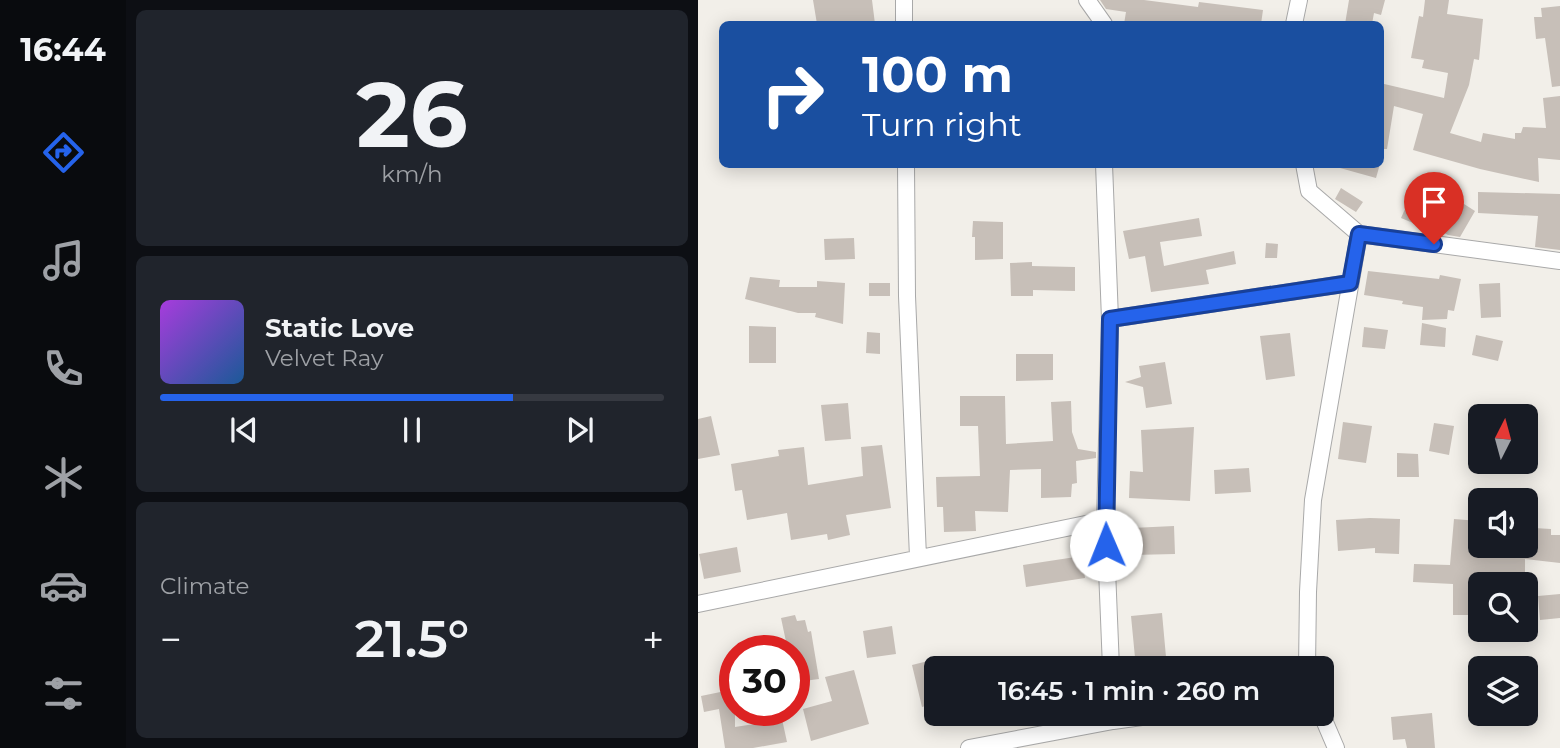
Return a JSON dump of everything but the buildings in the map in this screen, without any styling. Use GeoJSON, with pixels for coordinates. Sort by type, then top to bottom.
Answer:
{"type":"FeatureCollection","features":[{"type":"Feature","properties":{"kind":"street"},"geometry":{"type":"LineString","coordinates":[[904,0],[904,21]]}},
{"type":"Feature","properties":{"kind":"street"},"geometry":{"type":"LineString","coordinates":[[1086,0],[1102,21]]}},
{"type":"Feature","properties":{"kind":"street"},"geometry":{"type":"LineString","coordinates":[[1295,21],[1299,0]]}},
{"type":"Feature","properties":{"kind":"street"},"geometry":{"type":"LineString","coordinates":[[906,168],[907,296],[918,557]]}},
{"type":"Feature","properties":{"kind":"street"},"geometry":{"type":"LineString","coordinates":[[1104,168],[1110,319],[1105,520],[1111,656]]}},
{"type":"Feature","properties":{"kind":"street"},"geometry":{"type":"LineString","coordinates":[[1305,168],[1309,191],[1359,234],[1560,261]]}},
{"type":"Feature","properties":{"kind":"street"},"geometry":{"type":"LineString","coordinates":[[1307,656],[1313,500],[1359,234]]}},
{"type":"Feature","properties":{"kind":"street"},"geometry":{"type":"LineString","coordinates":[[1110,319],[1350,283]]}},
{"type":"Feature","properties":{"kind":"street"},"geometry":{"type":"LineString","coordinates":[[698,604],[1105,520]]}},
{"type":"Feature","properties":{"kind":"street"},"geometry":{"type":"LineString","coordinates":[[969,748],[1071,726]]}},
{"type":"Feature","properties":{"kind":"street"},"geometry":{"type":"LineString","coordinates":[[1327,726],[1336,748]]}},
{"type":"Feature","properties":{"kind":"route"},"geometry":{"type":"LineString","coordinates":[[1106,545],[1110,319],[1350,283],[1359,234],[1434,244]]}}]}
